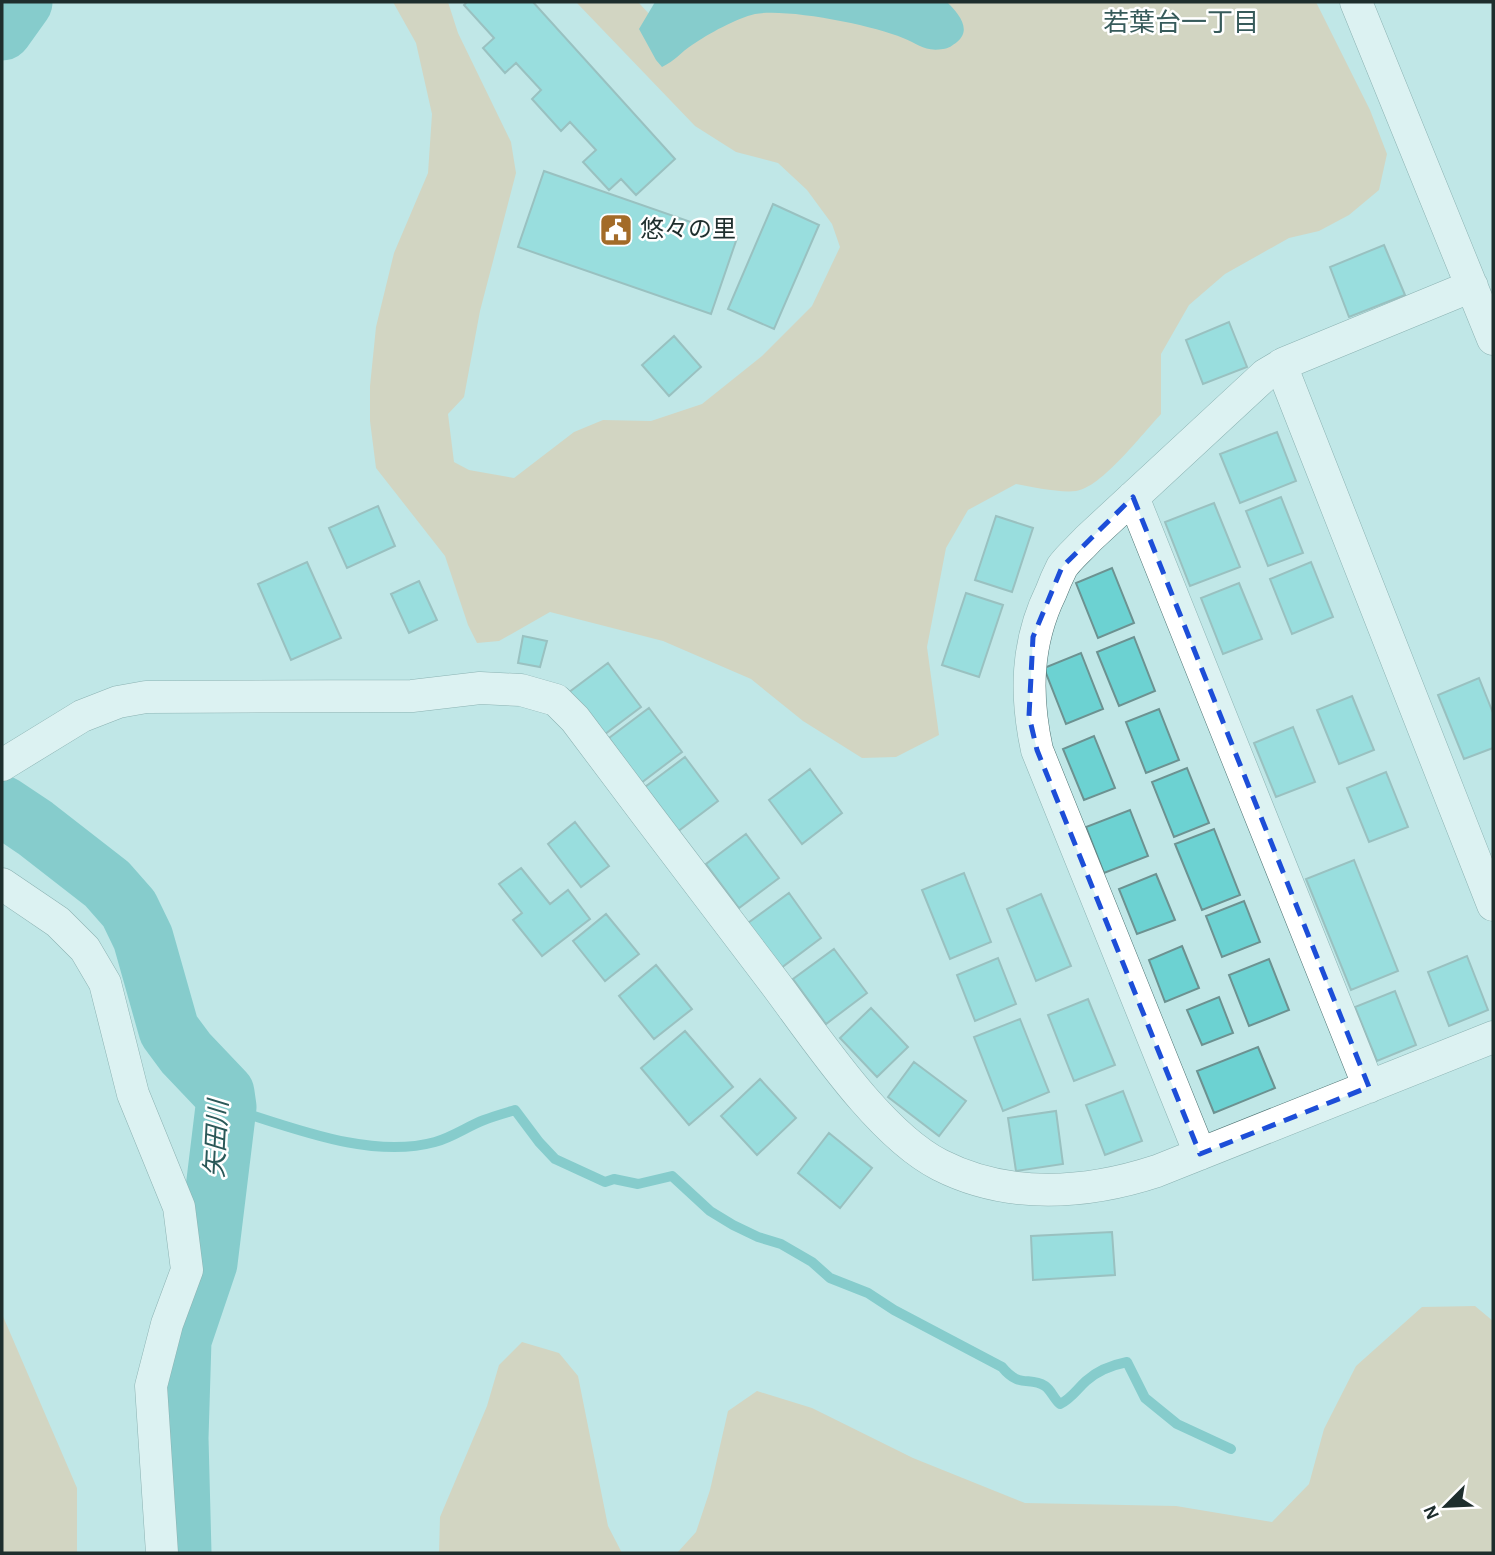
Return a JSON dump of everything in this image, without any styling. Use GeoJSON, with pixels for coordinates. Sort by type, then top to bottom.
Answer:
{"type":"FeatureCollection","features":[{"type":"Feature","properties":{"kind":"street"},"geometry":{"type":"LineString","coordinates":[[1363,4],[1493,340]]}},
{"type":"Feature","properties":{"kind":"street"},"geometry":{"type":"LineString","coordinates":[[1200,1154],[1037,750],[1029,716],[1028,673],[1033,637],[1062,567],[1088,539],[1265,375],[1281,365],[1472,286]]}},
{"type":"Feature","properties":{"kind":"street"},"geometry":{"type":"LineString","coordinates":[[1281,365],[1493,905]]}},
{"type":"Feature","properties":{"kind":"street"},"geometry":{"type":"LineString","coordinates":[[1133,497],[1369,1087]]}},
{"type":"Feature","properties":{"kind":"street"},"geometry":{"type":"LineString","coordinates":[[2,765],[82,716],[118,702],[146,697],[412,696],[480,688],[521,690],[556,700],[575,719],[853,1085],[892,1129],[919,1153],[942,1166],[968,1177],[1007,1187],[1045,1192],[1119,1184],[1493,1037]]}},
{"type":"Feature","properties":{"kind":"street"},"geometry":{"type":"LineString","coordinates":[[2,884],[58,922],[85,949],[105,983],[133,1094],[179,1207],[187,1270],[167,1324],[150,1386],[162,1553]]}},
{"type":"Feature","properties":{"kind":"highlighted area"},"geometry":{"type":"Polygon","coordinates":[[[1133,497],[1369,1087],[1200,1154],[1037,750],[1029,716],[1033,637],[1062,567],[1133,497]]]}},
{"type":"Feature","properties":{"kind":"shaded area"},"geometry":{"type":"Polygon","coordinates":[[[393,2],[448,2],[458,33],[511,142],[516,173],[480,311],[464,397],[448,414],[454,462],[469,470],[514,478],[574,432],[603,420],[651,421],[702,404],[762,356],[812,306],[840,247],[832,224],[807,190],[778,163],[736,152],[695,126],[576,2],[638,2],[665,31],[739,2],[1316,2],[1370,110],[1387,154],[1379,190],[1349,215],[1319,231],[1289,238],[1225,274],[1189,305],[1161,354],[1161,414],[1109,470],[1086,488],[1076,491],[1016,484],[968,510],[946,548],[927,647],[939,735],[896,757],[862,758],[803,721],[751,679],[663,641],[550,612],[499,641],[477,643],[468,625],[445,556],[376,468],[370,421],[370,386],[376,327],[394,253],[428,173],[432,114],[416,43],[393,2]]]}},
{"type":"Feature","properties":{"kind":"shaded area"},"geometry":{"type":"Polygon","coordinates":[[[1475,1306],[1493,1321],[1493,1553],[677,1553],[696,1532],[710,1490],[728,1411],[757,1391],[812,1408],[913,1458],[1025,1503],[1176,1506],[1272,1522],[1309,1484],[1324,1429],[1356,1366],[1422,1307],[1475,1306]]]}},
{"type":"Feature","properties":{"kind":"shaded area"},"geometry":{"type":"Polygon","coordinates":[[[2,1314],[77,1488],[77,1553],[2,1553],[2,1314]]]}},
{"type":"Feature","properties":{"kind":"shaded area"},"geometry":{"type":"Polygon","coordinates":[[[522,1342],[559,1353],[578,1376],[608,1526],[622,1553],[439,1553],[440,1517],[487,1406],[499,1365],[522,1342]]]}},
{"type":"Feature","properties":{"kind":"water"},"geometry":{"type":"Polygon","coordinates":[[[655,2],[947,2],[962,21],[964,32],[950,47],[931,49],[889,33],[851,23],[787,13],[755,14],[714,31],[662,67],[639,29],[655,2]]]}},
{"type":"Feature","properties":{"kind":"building"},"geometry":{"type":"Polygon","coordinates":[[[467,2],[533,2],[675,159],[636,195],[621,179],[609,190],[583,162],[596,150],[570,122],[561,131],[532,99],[541,90],[516,63],[505,73],[483,48],[494,38],[464,5],[467,2]]]}},
{"type":"Feature","properties":{"kind":"building"},"geometry":{"type":"Polygon","coordinates":[[[544,171],[737,238],[711,314],[518,247],[544,171]]]}},
{"type":"Feature","properties":{"kind":"building"},"geometry":{"type":"Polygon","coordinates":[[[773,204],[819,225],[774,329],[728,309],[773,204]]]}},
{"type":"Feature","properties":{"kind":"building"},"geometry":{"type":"Polygon","coordinates":[[[1384,245],[1405,295],[1349,317],[1330,267],[1384,245]]]}},
{"type":"Feature","properties":{"kind":"building"},"geometry":{"type":"Polygon","coordinates":[[[1229,322],[1247,367],[1203,384],[1186,340],[1229,322]]]}},
{"type":"Feature","properties":{"kind":"building"},"geometry":{"type":"Polygon","coordinates":[[[674,336],[701,367],[669,396],[642,365],[674,336]]]}},
{"type":"Feature","properties":{"kind":"building"},"geometry":{"type":"Polygon","coordinates":[[[1277,432],[1296,481],[1240,503],[1220,454],[1277,432]]]}},
{"type":"Feature","properties":{"kind":"building"},"geometry":{"type":"Polygon","coordinates":[[[1281,497],[1303,553],[1268,566],[1246,511],[1281,497]]]}},
{"type":"Feature","properties":{"kind":"building"},"geometry":{"type":"Polygon","coordinates":[[[1214,503],[1240,567],[1190,586],[1165,522],[1214,503]]]}},
{"type":"Feature","properties":{"kind":"building"},"geometry":{"type":"Polygon","coordinates":[[[378,506],[395,546],[347,568],[329,528],[378,506]]]}},
{"type":"Feature","properties":{"kind":"building"},"geometry":{"type":"Polygon","coordinates":[[[996,516],[1033,528],[1012,592],[975,580],[996,516]]]}},
{"type":"Feature","properties":{"kind":"building"},"geometry":{"type":"Polygon","coordinates":[[[307,562],[341,638],[291,660],[258,584],[307,562]]]}},
{"type":"Feature","properties":{"kind":"building"},"geometry":{"type":"Polygon","coordinates":[[[1311,562],[1333,617],[1292,634],[1270,579],[1311,562]]]}},
{"type":"Feature","properties":{"kind":"building"},"geometry":{"type":"Polygon","coordinates":[[[1112,568],[1134,623],[1098,638],[1076,583],[1112,568]]]}},
{"type":"Feature","properties":{"kind":"building"},"geometry":{"type":"Polygon","coordinates":[[[419,581],[437,620],[409,633],[391,594],[419,581]]]}},
{"type":"Feature","properties":{"kind":"building"},"geometry":{"type":"Polygon","coordinates":[[[1239,583],[1262,639],[1223,654],[1201,598],[1239,583]]]}},
{"type":"Feature","properties":{"kind":"building"},"geometry":{"type":"Polygon","coordinates":[[[966,593],[1003,605],[979,677],[942,665],[966,593]]]}},
{"type":"Feature","properties":{"kind":"building"},"geometry":{"type":"Polygon","coordinates":[[[523,636],[547,641],[540,667],[518,663],[523,636]]]}},
{"type":"Feature","properties":{"kind":"building"},"geometry":{"type":"Polygon","coordinates":[[[1134,637],[1155,691],[1119,706],[1097,652],[1134,637]]]}},
{"type":"Feature","properties":{"kind":"building"},"geometry":{"type":"Polygon","coordinates":[[[1081,653],[1103,709],[1066,724],[1044,668],[1081,653]]]}},
{"type":"Feature","properties":{"kind":"building"},"geometry":{"type":"Polygon","coordinates":[[[608,663],[641,707],[601,737],[568,693],[608,663]]]}},
{"type":"Feature","properties":{"kind":"building"},"geometry":{"type":"Polygon","coordinates":[[[1479,678],[1493,713],[1493,748],[1464,759],[1438,695],[1479,678]]]}},
{"type":"Feature","properties":{"kind":"building"},"geometry":{"type":"Polygon","coordinates":[[[1352,696],[1374,750],[1339,764],[1317,710],[1352,696]]]}},
{"type":"Feature","properties":{"kind":"building"},"geometry":{"type":"Polygon","coordinates":[[[649,708],[682,752],[641,783],[609,738],[649,708]]]}},
{"type":"Feature","properties":{"kind":"building"},"geometry":{"type":"Polygon","coordinates":[[[1159,709],[1179,760],[1146,773],[1126,722],[1159,709]]]}},
{"type":"Feature","properties":{"kind":"building"},"geometry":{"type":"Polygon","coordinates":[[[1293,727],[1315,782],[1276,797],[1254,743],[1293,727]]]}},
{"type":"Feature","properties":{"kind":"building"},"geometry":{"type":"Polygon","coordinates":[[[1094,736],[1115,788],[1084,800],[1063,749],[1094,736]]]}},
{"type":"Feature","properties":{"kind":"building"},"geometry":{"type":"Polygon","coordinates":[[[685,757],[718,801],[677,832],[645,787],[685,757]]]}},
{"type":"Feature","properties":{"kind":"building"},"geometry":{"type":"Polygon","coordinates":[[[1187,768],[1209,823],[1174,837],[1152,782],[1187,768]]]}},
{"type":"Feature","properties":{"kind":"building"},"geometry":{"type":"Polygon","coordinates":[[[810,769],[842,813],[802,844],[769,800],[810,769]]]}},
{"type":"Feature","properties":{"kind":"building"},"geometry":{"type":"Polygon","coordinates":[[[1386,772],[1408,827],[1369,842],[1347,788],[1386,772]]]}},
{"type":"Feature","properties":{"kind":"building"},"geometry":{"type":"Polygon","coordinates":[[[1130,810],[1148,856],[1104,873],[1086,827],[1130,810]]]}},
{"type":"Feature","properties":{"kind":"building"},"geometry":{"type":"Polygon","coordinates":[[[575,822],[609,866],[581,887],[548,844],[575,822]]]}},
{"type":"Feature","properties":{"kind":"building"},"geometry":{"type":"Polygon","coordinates":[[[1214,829],[1240,895],[1202,910],[1175,844],[1214,829]]]}},
{"type":"Feature","properties":{"kind":"building"},"geometry":{"type":"Polygon","coordinates":[[[746,834],[779,878],[739,908],[706,864],[746,834]]]}},
{"type":"Feature","properties":{"kind":"building"},"geometry":{"type":"Polygon","coordinates":[[[1354,860],[1398,971],[1351,990],[1306,879],[1354,860]]]}},
{"type":"Feature","properties":{"kind":"building"},"geometry":{"type":"Polygon","coordinates":[[[521,868],[550,904],[568,890],[590,919],[542,956],[513,920],[522,913],[499,884],[521,868]]]}},
{"type":"Feature","properties":{"kind":"building"},"geometry":{"type":"Polygon","coordinates":[[[964,873],[991,942],[950,959],[922,890],[964,873]]]}},
{"type":"Feature","properties":{"kind":"building"},"geometry":{"type":"Polygon","coordinates":[[[1156,874],[1175,920],[1137,934],[1119,889],[1156,874]]]}},
{"type":"Feature","properties":{"kind":"building"},"geometry":{"type":"Polygon","coordinates":[[[789,893],[821,938],[781,968],[748,923],[789,893]]]}},
{"type":"Feature","properties":{"kind":"building"},"geometry":{"type":"Polygon","coordinates":[[[1041,894],[1071,966],[1036,981],[1007,909],[1041,894]]]}},
{"type":"Feature","properties":{"kind":"building"},"geometry":{"type":"Polygon","coordinates":[[[1244,901],[1260,942],[1222,957],[1206,916],[1244,901]]]}},
{"type":"Feature","properties":{"kind":"building"},"geometry":{"type":"Polygon","coordinates":[[[606,914],[639,954],[605,981],[573,941],[606,914]]]}},
{"type":"Feature","properties":{"kind":"building"},"geometry":{"type":"Polygon","coordinates":[[[1182,946],[1199,988],[1165,1002],[1149,960],[1182,946]]]}},
{"type":"Feature","properties":{"kind":"building"},"geometry":{"type":"Polygon","coordinates":[[[834,949],[867,993],[826,1024],[793,979],[834,949]]]}},
{"type":"Feature","properties":{"kind":"building"},"geometry":{"type":"Polygon","coordinates":[[[1467,956],[1488,1010],[1449,1026],[1428,972],[1467,956]]]}},
{"type":"Feature","properties":{"kind":"building"},"geometry":{"type":"Polygon","coordinates":[[[998,958],[1016,1004],[975,1021],[957,975],[998,958]]]}},
{"type":"Feature","properties":{"kind":"building"},"geometry":{"type":"Polygon","coordinates":[[[1269,959],[1289,1010],[1249,1026],[1229,975],[1269,959]]]}},
{"type":"Feature","properties":{"kind":"building"},"geometry":{"type":"Polygon","coordinates":[[[656,965],[692,1009],[654,1039],[619,996],[656,965]]]}},
{"type":"Feature","properties":{"kind":"building"},"geometry":{"type":"Polygon","coordinates":[[[1395,991],[1416,1045],[1377,1061],[1355,1007],[1395,991]]]}},
{"type":"Feature","properties":{"kind":"building"},"geometry":{"type":"Polygon","coordinates":[[[1219,997],[1233,1033],[1202,1045],[1187,1010],[1219,997]]]}},
{"type":"Feature","properties":{"kind":"building"},"geometry":{"type":"Polygon","coordinates":[[[1088,999],[1115,1065],[1074,1081],[1048,1015],[1088,999]]]}},
{"type":"Feature","properties":{"kind":"building"},"geometry":{"type":"Polygon","coordinates":[[[871,1008],[908,1047],[877,1077],[840,1038],[871,1008]]]}},
{"type":"Feature","properties":{"kind":"building"},"geometry":{"type":"Polygon","coordinates":[[[1020,1019],[1049,1092],[1003,1111],[974,1037],[1020,1019]]]}},
{"type":"Feature","properties":{"kind":"building"},"geometry":{"type":"Polygon","coordinates":[[[685,1031],[733,1087],[689,1125],[641,1068],[685,1031]]]}},
{"type":"Feature","properties":{"kind":"building"},"geometry":{"type":"Polygon","coordinates":[[[1258,1047],[1275,1088],[1214,1113],[1197,1071],[1258,1047]]]}},
{"type":"Feature","properties":{"kind":"building"},"geometry":{"type":"Polygon","coordinates":[[[914,1062],[966,1101],[939,1136],[888,1097],[914,1062]]]}},
{"type":"Feature","properties":{"kind":"building"},"geometry":{"type":"Polygon","coordinates":[[[760,1079],[796,1118],[757,1155],[721,1116],[760,1079]]]}},
{"type":"Feature","properties":{"kind":"building"},"geometry":{"type":"Polygon","coordinates":[[[1123,1091],[1142,1141],[1105,1155],[1086,1105],[1123,1091]]]}},
{"type":"Feature","properties":{"kind":"building"},"geometry":{"type":"Polygon","coordinates":[[[1056,1111],[1063,1164],[1016,1171],[1008,1118],[1056,1111]]]}},
{"type":"Feature","properties":{"kind":"building"},"geometry":{"type":"Polygon","coordinates":[[[829,1133],[872,1168],[840,1208],[798,1173],[829,1133]]]}},
{"type":"Feature","properties":{"kind":"building"},"geometry":{"type":"Polygon","coordinates":[[[1112,1232],[1115,1275],[1033,1280],[1031,1236],[1112,1232]]]}},
{"type":"Feature","properties":{"kind":"waterway","name":"矢田川"},"geometry":{"type":"LineString","coordinates":[[2,30],[22,2]]}},
{"type":"Feature","properties":{"kind":"waterway","name":"矢田川"},"geometry":{"type":"LineString","coordinates":[[2,806],[107,884],[129,909],[143,938],[169,1030],[186,1053],[224,1093],[226,1107],[207,1263],[181,1340],[178,1438],[181,1553]]}},
{"type":"Feature","properties":{"kind":"waterway"},"geometry":{"type":"LineString","coordinates":[[226,1107],[329,1138],[383,1147],[435,1142],[484,1120],[515,1110],[555,1159],[605,1182],[614,1179],[638,1184],[672,1176],[710,1211],[733,1225],[781,1244],[812,1262],[830,1278],[868,1293],[894,1310],[1002,1367],[1014,1378],[1045,1386],[1060,1404],[1095,1374],[1127,1362],[1145,1398],[1177,1424],[1231,1449]]}},
{"type":"Feature","properties":{"kind":"place","name":"悠々の里"},"geometry":{"type":"Point","coordinates":[616,230]}},
{"type":"Feature","properties":{"kind":"district","name":"若葉台一丁目"},"geometry":{"type":"Point","coordinates":[1181,23]}}]}
